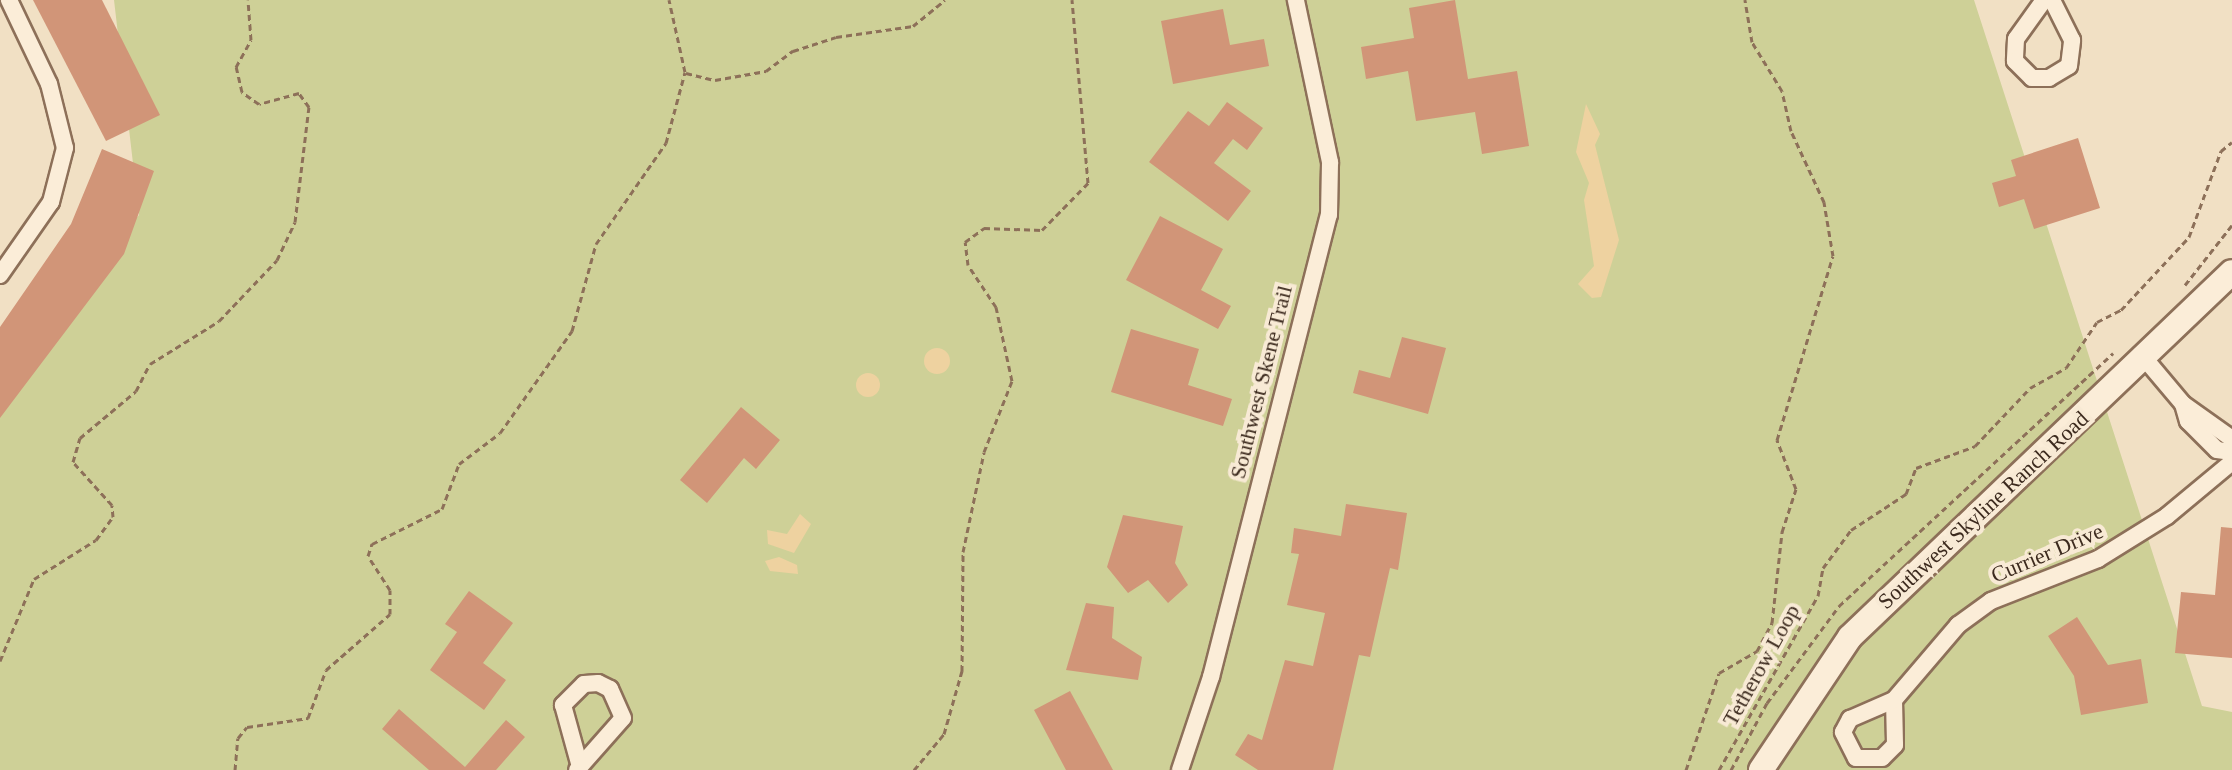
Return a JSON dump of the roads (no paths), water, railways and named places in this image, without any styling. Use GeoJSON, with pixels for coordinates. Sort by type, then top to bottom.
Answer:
{"type":"FeatureCollection","features":[{"type":"Feature","properties":{"kind":"street"},"geometry":{"type":"LineString","coordinates":[[0,275],[51,202],[65,148],[49,84],[9,0]]}},
{"type":"Feature","properties":{"kind":"street","name":"Southwest Skene Trail"},"geometry":{"type":"LineString","coordinates":[[1180,770],[1211,677],[1329,215],[1330,162],[1296,0]]}},
{"type":"Feature","properties":{"kind":"street"},"geometry":{"type":"LineString","coordinates":[[2044,0],[2016,39],[2015,61],[2032,78],[2049,78],[2069,66],[2072,40],[2052,0]]}},
{"type":"Feature","properties":{"kind":"street","name":"Southwest Skyline Ranch Road"},"geometry":{"type":"LineString","coordinates":[[1761,770],[1850,637],[2146,360],[2232,272]]}},
{"type":"Feature","properties":{"kind":"street"},"geometry":{"type":"LineString","coordinates":[[2146,360],[2183,404],[2206,440],[2232,452]]}},
{"type":"Feature","properties":{"kind":"street"},"geometry":{"type":"LineString","coordinates":[[2183,404],[2232,439]]}},
{"type":"Feature","properties":{"kind":"street","name":"Currier Drive"},"geometry":{"type":"LineString","coordinates":[[1894,700],[1930,653],[1991,601],[2098,559],[2167,516],[2232,462]]}},
{"type":"Feature","properties":{"kind":"street"},"geometry":{"type":"LineString","coordinates":[[598,683],[610,689],[623,718],[578,767],[563,705],[584,684],[598,683]]}}]}
